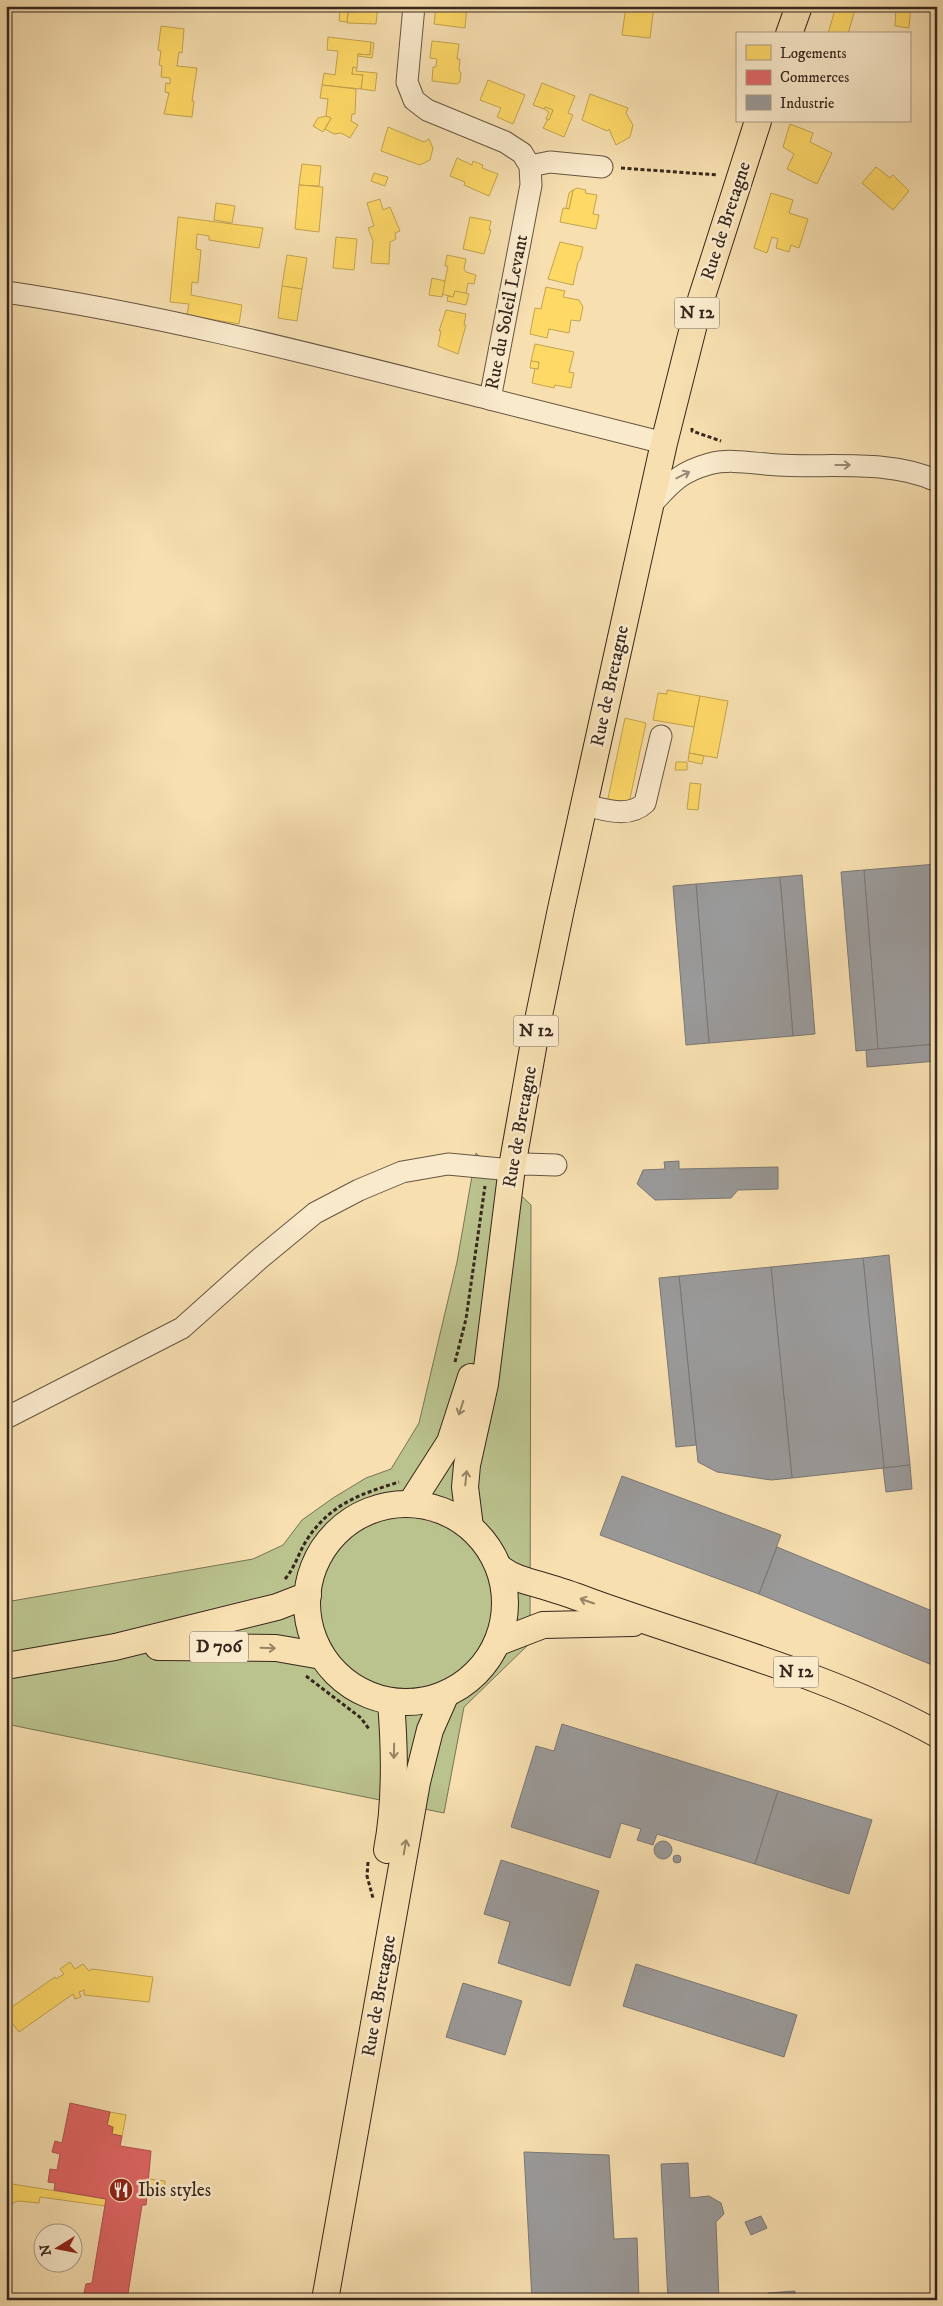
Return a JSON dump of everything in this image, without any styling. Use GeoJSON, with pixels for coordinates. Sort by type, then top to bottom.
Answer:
{"type":"FeatureCollection","features":[{"type":"Feature","properties":{"kind":"main road"},"geometry":{"type":"LineString","coordinates":[[790,32],[799,6]]}},
{"type":"Feature","properties":{"kind":"main road","name":"Rue de Bretagne"},"geometry":{"type":"LineString","coordinates":[[470,1527],[465,1487],[467,1464],[485,1384],[500,1260],[500,1167],[538,1025],[648,508],[664,443],[697,312],[758,122]]}},
{"type":"Feature","properties":{"kind":"main road","name":"Rue de Bretagne"},"geometry":{"type":"LineString","coordinates":[[407,1492],[450,1442],[481,1349],[500,1260]]}},
{"type":"Feature","properties":{"kind":"main road"},"geometry":{"type":"LineString","coordinates":[[407,1492],[445,1511],[470,1527],[501,1569],[506,1593],[506,1618],[499,1642],[477,1674],[445,1696],[418,1703],[391,1702],[364,1694],[340,1678],[322,1656],[312,1635],[307,1612],[308,1595],[316,1561],[332,1536],[355,1518],[407,1492]]}},
{"type":"Feature","properties":{"kind":"main road","name":"N 12"},"geometry":{"type":"LineString","coordinates":[[501,1569],[514,1578],[550,1588],[650,1623],[740,1651],[838,1687],[912,1720],[937,1734]]}},
{"type":"Feature","properties":{"kind":"main road","name":"D 706"},"geometry":{"type":"LineString","coordinates":[[6,1666],[115,1647],[278,1607],[308,1595]]}},
{"type":"Feature","properties":{"kind":"main road","name":"N 12"},"geometry":{"type":"LineString","coordinates":[[499,1642],[543,1625],[650,1623]]}},
{"type":"Feature","properties":{"kind":"main road","name":"D 706"},"geometry":{"type":"LineString","coordinates":[[115,1647],[276,1648],[322,1656]]}},
{"type":"Feature","properties":{"kind":"main road","name":"Rue de Bretagne"},"geometry":{"type":"LineString","coordinates":[[325,2300],[417,1782],[430,1730],[445,1696]]}},
{"type":"Feature","properties":{"kind":"main road","name":"Rue de Bretagne"},"geometry":{"type":"LineString","coordinates":[[310,2300],[376,1907],[392,1826],[394,1736],[391,1702]]}},
{"type":"Feature","properties":{"kind":"street"},"geometry":{"type":"LineString","coordinates":[[414,6],[407,82],[414,100],[427,110],[505,142],[522,153],[530,166],[550,162],[602,167]]}},
{"type":"Feature","properties":{"kind":"street","name":"Rue du Soleil Levant"},"geometry":{"type":"LineString","coordinates":[[530,166],[531,185],[490,399],[664,443]]}},
{"type":"Feature","properties":{"kind":"street"},"geometry":{"type":"LineString","coordinates":[[6,292],[65,301],[271,345],[490,399]]}},
{"type":"Feature","properties":{"kind":"street"},"geometry":{"type":"LineString","coordinates":[[648,508],[679,476],[711,464],[741,462],[779,465],[862,465],[925,476],[937,481]]}},
{"type":"Feature","properties":{"kind":"street"},"geometry":{"type":"LineString","coordinates":[[584,805],[624,813],[638,810],[645,803],[661,736]]}},
{"type":"Feature","properties":{"kind":"street"},"geometry":{"type":"LineString","coordinates":[[6,1418],[182,1328],[258,1260],[315,1213],[359,1190],[402,1172],[448,1164],[500,1167],[525,1164],[556,1165]]}},
{"type":"Feature","properties":{"kind":"path"},"geometry":{"type":"LineString","coordinates":[[715,185],[721,166]]}},
{"type":"Feature","properties":{"kind":"path"},"geometry":{"type":"LineString","coordinates":[[602,167],[718,175]]}},
{"type":"Feature","properties":{"kind":"path"},"geometry":{"type":"LineString","coordinates":[[454,1366],[500,1167]]}},
{"type":"Feature","properties":{"kind":"path"},"geometry":{"type":"LineString","coordinates":[[278,1607],[277,1588],[294,1569],[307,1539],[327,1514],[353,1499],[407,1492]]}},
{"type":"Feature","properties":{"kind":"path"},"geometry":{"type":"LineString","coordinates":[[301,1673],[361,1718],[372,1733]]}},
{"type":"Feature","properties":{"kind":"path"},"geometry":{"type":"LineString","coordinates":[[368,1858],[367,1876],[376,1907]]}},
{"type":"Feature","properties":{"kind":"green space"},"geometry":{"type":"Polygon","coordinates":[[[476,1153],[531,1205],[530,1643],[464,1707],[444,1813],[6,1724],[6,1602],[253,1559],[283,1545],[302,1520],[333,1498],[366,1478],[391,1469],[419,1423],[457,1262],[476,1153]]]}},
{"type":"Feature","properties":{"kind":"building: Logements"},"geometry":{"type":"Polygon","coordinates":[[[355,6],[378,6],[376,24],[347,23],[348,12],[354,12],[355,6]]]}},
{"type":"Feature","properties":{"kind":"building: Logements"},"geometry":{"type":"Polygon","coordinates":[[[436,6],[467,6],[465,28],[434,24],[436,6]]]}},
{"type":"Feature","properties":{"kind":"building: Logements"},"geometry":{"type":"Polygon","coordinates":[[[626,6],[654,6],[650,38],[622,35],[626,6]]]}},
{"type":"Feature","properties":{"kind":"building: Logements"},"geometry":{"type":"Polygon","coordinates":[[[836,6],[856,6],[849,32],[829,32],[836,6]]]}},
{"type":"Feature","properties":{"kind":"building: Logements"},"geometry":{"type":"Polygon","coordinates":[[[896,6],[911,6],[909,28],[895,26],[896,6]]]}},
{"type":"Feature","properties":{"kind":"building: Logements"},"geometry":{"type":"Polygon","coordinates":[[[340,11],[348,12],[347,22],[339,21],[340,11]]]}},
{"type":"Feature","properties":{"kind":"building: Logements"},"geometry":{"type":"Polygon","coordinates":[[[161,26],[184,29],[182,53],[179,52],[177,66],[197,68],[192,101],[194,101],[192,117],[164,114],[169,93],[165,92],[166,83],[170,84],[170,78],[161,77],[162,66],[159,65],[161,51],[158,50],[161,26]]]}},
{"type":"Feature","properties":{"kind":"building: Logements"},"geometry":{"type":"Polygon","coordinates":[[[328,37],[371,42],[370,55],[358,54],[357,68],[353,67],[352,74],[363,75],[361,89],[322,85],[324,73],[335,75],[338,51],[327,50],[328,37]]]}},
{"type":"Feature","properties":{"kind":"building: Logements"},"geometry":{"type":"Polygon","coordinates":[[[432,41],[459,44],[457,59],[460,59],[459,70],[461,73],[460,82],[457,84],[432,81],[433,67],[436,67],[437,59],[430,58],[432,41]]]}},
{"type":"Feature","properties":{"kind":"building: Logements"},"geometry":{"type":"Polygon","coordinates":[[[371,42],[374,43],[372,58],[358,56],[358,54],[370,55],[371,42]]]}},
{"type":"Feature","properties":{"kind":"building: Logements"},"geometry":{"type":"Polygon","coordinates":[[[353,67],[357,68],[356,71],[377,73],[375,91],[361,89],[363,75],[352,74],[353,67]]]}},
{"type":"Feature","properties":{"kind":"building: Logements"},"geometry":{"type":"Polygon","coordinates":[[[488,80],[525,95],[513,124],[497,117],[501,108],[480,100],[488,80]]]}},
{"type":"Feature","properties":{"kind":"building: Logements"},"geometry":{"type":"Polygon","coordinates":[[[542,83],[575,96],[568,113],[573,115],[564,137],[543,128],[553,110],[533,105],[542,83]]]}},
{"type":"Feature","properties":{"kind":"building: Logements"},"geometry":{"type":"Polygon","coordinates":[[[322,85],[356,89],[355,114],[352,114],[351,121],[358,125],[350,138],[341,133],[334,134],[325,129],[331,118],[326,116],[328,99],[320,98],[322,85]]]}},
{"type":"Feature","properties":{"kind":"building: Logements"},"geometry":{"type":"Polygon","coordinates":[[[590,94],[628,108],[626,113],[633,125],[630,137],[616,145],[609,129],[607,131],[582,120],[590,94]]]}},
{"type":"Feature","properties":{"kind":"building: Logements"},"geometry":{"type":"Polygon","coordinates":[[[545,107],[553,110],[549,120],[546,119],[549,112],[544,109],[545,107]]]}},
{"type":"Feature","properties":{"kind":"building: Logements"},"geometry":{"type":"Polygon","coordinates":[[[326,116],[331,118],[323,132],[313,126],[318,118],[326,116]]]}},
{"type":"Feature","properties":{"kind":"building: Logements"},"geometry":{"type":"Polygon","coordinates":[[[790,124],[813,133],[810,142],[832,153],[817,184],[787,169],[794,154],[783,147],[790,124]]]}},
{"type":"Feature","properties":{"kind":"building: Logements"},"geometry":{"type":"Polygon","coordinates":[[[388,127],[424,142],[429,139],[433,148],[430,160],[420,165],[381,151],[388,127]]]}},
{"type":"Feature","properties":{"kind":"building: Logements"},"geometry":{"type":"Polygon","coordinates":[[[457,158],[472,165],[473,161],[483,165],[482,168],[498,174],[489,196],[464,185],[465,182],[450,176],[457,158]]]}},
{"type":"Feature","properties":{"kind":"building: Logements"},"geometry":{"type":"Polygon","coordinates":[[[302,164],[321,166],[319,186],[299,185],[302,164]]]}},
{"type":"Feature","properties":{"kind":"building: Logements"},"geometry":{"type":"Polygon","coordinates":[[[876,167],[890,178],[893,175],[909,191],[893,210],[862,183],[876,167]]]}},
{"type":"Feature","properties":{"kind":"building: Logements"},"geometry":{"type":"Polygon","coordinates":[[[374,173],[388,177],[385,186],[371,181],[374,173]]]}},
{"type":"Feature","properties":{"kind":"building: Logements"},"geometry":{"type":"Polygon","coordinates":[[[299,185],[323,187],[319,232],[295,229],[299,185]]]}},
{"type":"Feature","properties":{"kind":"building: Logements"},"geometry":{"type":"Polygon","coordinates":[[[577,188],[586,190],[585,193],[597,195],[593,214],[599,215],[596,229],[560,222],[563,208],[569,209],[573,190],[577,188]]]}},
{"type":"Feature","properties":{"kind":"building: Logements"},"geometry":{"type":"Polygon","coordinates":[[[573,190],[569,209],[566,208],[569,193],[573,190]]]}},
{"type":"Feature","properties":{"kind":"building: Logements"},"geometry":{"type":"Polygon","coordinates":[[[771,193],[793,200],[789,213],[808,219],[799,248],[791,245],[789,252],[776,248],[778,239],[772,237],[767,253],[754,248],[771,193]]]}},
{"type":"Feature","properties":{"kind":"building: Logements"},"geometry":{"type":"Polygon","coordinates":[[[380,199],[383,210],[390,207],[400,231],[395,233],[396,239],[390,242],[389,264],[371,263],[373,241],[368,228],[374,226],[367,203],[380,199]]]}},
{"type":"Feature","properties":{"kind":"building: Logements"},"geometry":{"type":"Polygon","coordinates":[[[216,203],[235,206],[232,223],[214,220],[216,203]]]}},
{"type":"Feature","properties":{"kind":"building: Logements"},"geometry":{"type":"Polygon","coordinates":[[[178,217],[263,228],[259,248],[209,240],[209,236],[197,234],[196,249],[201,250],[198,283],[192,282],[191,295],[242,305],[239,324],[187,315],[189,304],[170,302],[178,217]]]}},
{"type":"Feature","properties":{"kind":"building: Logements"},"geometry":{"type":"Polygon","coordinates":[[[470,217],[491,221],[489,230],[491,230],[484,254],[463,249],[470,217]]]}},
{"type":"Feature","properties":{"kind":"building: Logements"},"geometry":{"type":"Polygon","coordinates":[[[336,237],[357,239],[354,270],[333,268],[336,237]]]}},
{"type":"Feature","properties":{"kind":"building: Logements"},"geometry":{"type":"Polygon","coordinates":[[[560,242],[583,247],[573,285],[548,279],[560,242]]]}},
{"type":"Feature","properties":{"kind":"building: Logements"},"geometry":{"type":"Polygon","coordinates":[[[287,255],[307,258],[302,289],[282,286],[287,255]]]}},
{"type":"Feature","properties":{"kind":"building: Logements"},"geometry":{"type":"Polygon","coordinates":[[[447,255],[466,259],[464,269],[466,272],[476,275],[474,284],[468,283],[466,294],[455,291],[453,297],[442,294],[448,266],[445,266],[447,255]]]}},
{"type":"Feature","properties":{"kind":"building: Logements"},"geometry":{"type":"Polygon","coordinates":[[[432,278],[445,281],[442,297],[429,295],[432,278]]]}},
{"type":"Feature","properties":{"kind":"building: Logements"},"geometry":{"type":"Polygon","coordinates":[[[282,286],[302,289],[297,321],[278,318],[282,286]]]}},
{"type":"Feature","properties":{"kind":"building: Logements"},"geometry":{"type":"Polygon","coordinates":[[[546,287],[565,291],[563,297],[579,300],[583,307],[580,321],[571,320],[569,333],[549,329],[547,338],[530,334],[535,308],[541,309],[546,287]]]}},
{"type":"Feature","properties":{"kind":"building: Logements"},"geometry":{"type":"Polygon","coordinates":[[[455,291],[469,294],[466,305],[447,301],[448,296],[453,297],[455,291]]]}},
{"type":"Feature","properties":{"kind":"building: Logements"},"geometry":{"type":"Polygon","coordinates":[[[446,310],[466,314],[464,325],[466,325],[458,354],[438,346],[441,331],[439,331],[446,310]]]}},
{"type":"Feature","properties":{"kind":"building: Logements"},"geometry":{"type":"Polygon","coordinates":[[[535,344],[574,352],[569,372],[574,373],[571,388],[555,385],[554,388],[532,383],[535,368],[538,369],[539,362],[531,361],[535,344]]]}},
{"type":"Feature","properties":{"kind":"building: Logements"},"geometry":{"type":"Polygon","coordinates":[[[531,361],[539,362],[538,369],[530,368],[531,361]]]}},
{"type":"Feature","properties":{"kind":"building: Logements"},"geometry":{"type":"Polygon","coordinates":[[[667,690],[700,696],[694,727],[653,720],[658,693],[667,694],[667,690]]]}},
{"type":"Feature","properties":{"kind":"building: Logements"},"geometry":{"type":"Polygon","coordinates":[[[700,696],[728,701],[717,758],[689,753],[700,696]]]}},
{"type":"Feature","properties":{"kind":"building: Logements"},"geometry":{"type":"Polygon","coordinates":[[[625,718],[646,723],[628,808],[607,803],[625,718]]]}},
{"type":"Feature","properties":{"kind":"building: Logements"},"geometry":{"type":"Polygon","coordinates":[[[689,753],[704,756],[702,764],[688,761],[689,753]]]}},
{"type":"Feature","properties":{"kind":"building: Logements"},"geometry":{"type":"Polygon","coordinates":[[[676,762],[687,762],[687,770],[675,770],[676,762]]]}},
{"type":"Feature","properties":{"kind":"building: Logements"},"geometry":{"type":"Polygon","coordinates":[[[690,783],[701,784],[698,810],[687,809],[690,783]]]}},
{"type":"Feature","properties":{"kind":"building: Logements"},"geometry":{"type":"Polygon","coordinates":[[[70,1962],[75,1969],[83,1964],[89,1971],[92,1969],[153,1977],[149,2002],[84,1995],[84,1990],[79,1992],[81,1997],[75,1999],[73,1994],[19,2032],[6,2015],[6,2011],[55,1977],[56,1979],[64,1974],[60,1969],[70,1962]]]}},
{"type":"Feature","properties":{"kind":"building: Logements"},"geometry":{"type":"Polygon","coordinates":[[[110,2112],[126,2115],[122,2136],[112,2134],[113,2127],[107,2125],[110,2112]]]}},
{"type":"Feature","properties":{"kind":"building: Logements"},"geometry":{"type":"Polygon","coordinates":[[[148,2179],[165,2181],[164,2193],[147,2192],[148,2179]]]}},
{"type":"Feature","properties":{"kind":"building: Logements"},"geometry":{"type":"Polygon","coordinates":[[[6,2183],[106,2199],[105,2206],[40,2197],[39,2203],[18,2201],[6,2206],[6,2183]]]}},
{"type":"Feature","properties":{"kind":"building: Commerces"},"geometry":{"type":"Polygon","coordinates":[[[70,2103],[110,2112],[107,2125],[113,2127],[112,2134],[122,2136],[120,2146],[151,2151],[146,2205],[142,2205],[127,2300],[90,2300],[83,2298],[86,2284],[92,2283],[106,2199],[54,2190],[55,2183],[48,2182],[50,2169],[57,2170],[60,2154],[52,2152],[55,2141],[62,2143],[70,2103]]]}},
{"type":"Feature","properties":{"kind":"building: Industrie"},"geometry":{"type":"Polygon","coordinates":[[[937,864],[937,1044],[878,1049],[864,870],[937,864]]]}},
{"type":"Feature","properties":{"kind":"building: Industrie"},"geometry":{"type":"Polygon","coordinates":[[[864,870],[878,1049],[856,1051],[841,872],[864,870]]]}},
{"type":"Feature","properties":{"kind":"building: Industrie"},"geometry":{"type":"Polygon","coordinates":[[[802,875],[815,1034],[793,1036],[780,877],[802,875]]]}},
{"type":"Feature","properties":{"kind":"building: Industrie"},"geometry":{"type":"Polygon","coordinates":[[[780,877],[793,1036],[709,1043],[696,884],[780,877]]]}},
{"type":"Feature","properties":{"kind":"building: Industrie"},"geometry":{"type":"Polygon","coordinates":[[[696,884],[709,1043],[686,1045],[673,886],[696,884]]]}},
{"type":"Feature","properties":{"kind":"building: Industrie"},"geometry":{"type":"Polygon","coordinates":[[[937,1044],[937,1061],[867,1067],[866,1050],[937,1044]]]}},
{"type":"Feature","properties":{"kind":"building: Industrie"},"geometry":{"type":"Polygon","coordinates":[[[679,1161],[679,1169],[778,1167],[778,1189],[738,1190],[731,1198],[655,1200],[637,1184],[643,1170],[665,1169],[664,1162],[679,1161]]]}},
{"type":"Feature","properties":{"kind":"building: Industrie"},"geometry":{"type":"Polygon","coordinates":[[[889,1255],[910,1465],[884,1468],[863,1258],[889,1255]]]}},
{"type":"Feature","properties":{"kind":"building: Industrie"},"geometry":{"type":"Polygon","coordinates":[[[863,1258],[884,1468],[792,1478],[771,1267],[863,1258]]]}},
{"type":"Feature","properties":{"kind":"building: Industrie"},"geometry":{"type":"Polygon","coordinates":[[[771,1267],[792,1478],[771,1480],[717,1472],[698,1462],[679,1276],[771,1267]]]}},
{"type":"Feature","properties":{"kind":"building: Industrie"},"geometry":{"type":"Polygon","coordinates":[[[679,1276],[696,1445],[676,1447],[659,1278],[679,1276]]]}},
{"type":"Feature","properties":{"kind":"building: Industrie"},"geometry":{"type":"Polygon","coordinates":[[[910,1465],[912,1489],[886,1492],[883,1468],[910,1465]]]}},
{"type":"Feature","properties":{"kind":"building: Industrie"},"geometry":{"type":"Polygon","coordinates":[[[622,1476],[781,1535],[759,1594],[600,1535],[622,1476]]]}},
{"type":"Feature","properties":{"kind":"building: Industrie"},"geometry":{"type":"Polygon","coordinates":[[[777,1547],[937,1613],[937,1667],[759,1594],[777,1547]]]}},
{"type":"Feature","properties":{"kind":"building: Industrie"},"geometry":{"type":"Polygon","coordinates":[[[562,1724],[778,1791],[755,1864],[657,1834],[653,1845],[637,1840],[641,1829],[621,1823],[610,1858],[511,1827],[536,1746],[554,1751],[562,1724]]]}},
{"type":"Feature","properties":{"kind":"building: Industrie"},"geometry":{"type":"Polygon","coordinates":[[[778,1791],[872,1820],[849,1894],[755,1864],[778,1791]]]}},
{"type":"Feature","properties":{"kind":"building: Industrie"},"geometry":{"type":"Polygon","coordinates":[[[663,1841],[669,1844],[672,1850],[669,1856],[663,1859],[657,1856],[654,1850],[657,1844],[663,1841]]]}},
{"type":"Feature","properties":{"kind":"building: Industrie"},"geometry":{"type":"Polygon","coordinates":[[[677,1855],[681,1859],[677,1863],[673,1859],[677,1855]]]}},
{"type":"Feature","properties":{"kind":"building: Industrie"},"geometry":{"type":"Polygon","coordinates":[[[501,1860],[599,1891],[570,1986],[498,1963],[510,1922],[484,1914],[501,1860]]]}},
{"type":"Feature","properties":{"kind":"building: Industrie"},"geometry":{"type":"Polygon","coordinates":[[[636,1964],[797,2015],[784,2057],[623,2006],[636,1964]]]}},
{"type":"Feature","properties":{"kind":"building: Industrie"},"geometry":{"type":"Polygon","coordinates":[[[463,1983],[522,2001],[505,2055],[446,2037],[463,1983]]]}},
{"type":"Feature","properties":{"kind":"building: Industrie"},"geometry":{"type":"Polygon","coordinates":[[[524,2152],[609,2155],[614,2239],[637,2238],[639,2300],[532,2300],[524,2152]]]}},
{"type":"Feature","properties":{"kind":"building: Industrie"},"geometry":{"type":"Polygon","coordinates":[[[688,2163],[690,2198],[709,2196],[721,2203],[724,2214],[716,2222],[719,2300],[668,2300],[661,2164],[688,2163]]]}},
{"type":"Feature","properties":{"kind":"building: Industrie"},"geometry":{"type":"Polygon","coordinates":[[[761,2216],[767,2228],[751,2235],[745,2222],[761,2216]]]}},
{"type":"Feature","properties":{"kind":"building: Industrie"},"geometry":{"type":"Polygon","coordinates":[[[795,2291],[795,2300],[768,2300],[768,2293],[795,2291]]]}},
{"type":"Feature","properties":{"kind":"place","name":"Ibis styles"},"geometry":{"type":"Point","coordinates":[121,2190]}}]}
